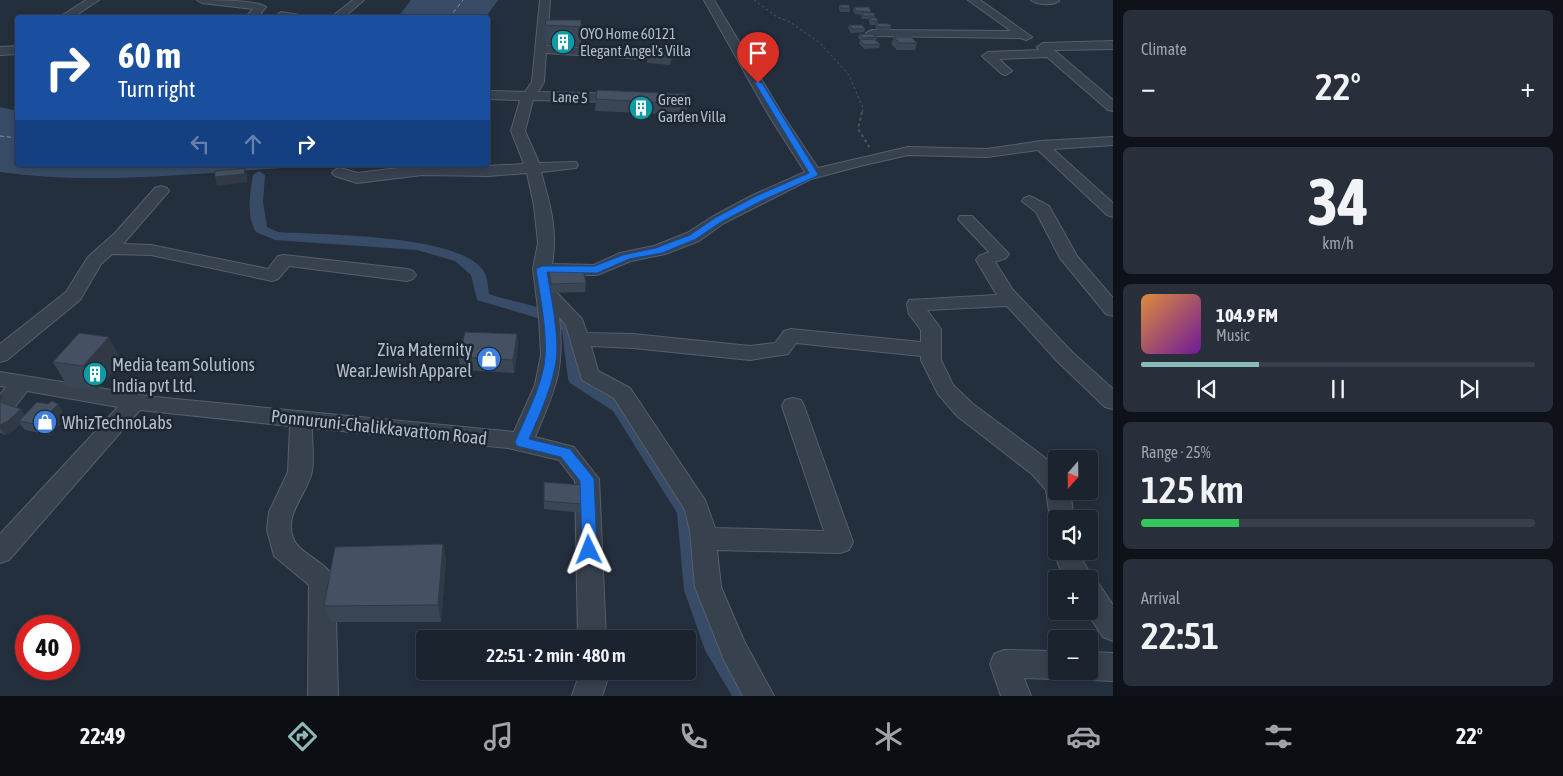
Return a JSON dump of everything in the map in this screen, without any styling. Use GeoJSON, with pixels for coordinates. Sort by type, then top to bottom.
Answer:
{"type":"FeatureCollection","features":[{"type":"Feature","properties":{"kind":"street"},"geometry":{"type":"LineString","coordinates":[[68,15],[94,0]]}},
{"type":"Feature","properties":{"kind":"street"},"geometry":{"type":"LineString","coordinates":[[202,0],[262,7],[253,15]]}},
{"type":"Feature","properties":{"kind":"street"},"geometry":{"type":"LineString","coordinates":[[340,15],[359,0]]}},
{"type":"Feature","properties":{"kind":"street"},"geometry":{"type":"LineString","coordinates":[[521,442],[541,395],[550,365],[549,322],[542,269],[547,243],[542,205],[530,156],[518,131],[524,104],[538,82],[545,0]]}},
{"type":"Feature","properties":{"kind":"street"},"geometry":{"type":"LineString","coordinates":[[709,0],[733,36],[767,99],[814,174]]}},
{"type":"Feature","properties":{"kind":"street"},"geometry":{"type":"LineString","coordinates":[[973,0],[1046,50],[1113,107]]}},
{"type":"Feature","properties":{"kind":"street"},"geometry":{"type":"LineString","coordinates":[[1036,0],[1054,1]]}},
{"type":"Feature","properties":{"kind":"street"},"geometry":{"type":"LineString","coordinates":[[872,32],[1024,36]]}},
{"type":"Feature","properties":{"kind":"street"},"geometry":{"type":"LineString","coordinates":[[1006,71],[988,56],[1113,45]]}},
{"type":"Feature","properties":{"kind":"street"},"geometry":{"type":"LineString","coordinates":[[542,49],[645,55]]}},
{"type":"Feature","properties":{"kind":"street"},"geometry":{"type":"LineString","coordinates":[[0,51],[15,50]]}},
{"type":"Feature","properties":{"kind":"street","name":"Lane 5"},"geometry":{"type":"LineString","coordinates":[[490,95],[632,98]]}},
{"type":"Feature","properties":{"kind":"street"},"geometry":{"type":"LineString","coordinates":[[542,269],[597,270],[626,257],[659,250],[693,237],[718,220],[760,198],[814,174],[908,151],[987,153],[1041,145],[1113,141]]}},
{"type":"Feature","properties":{"kind":"street"},"geometry":{"type":"LineString","coordinates":[[1041,145],[1113,212]]}},
{"type":"Feature","properties":{"kind":"street"},"geometry":{"type":"LineString","coordinates":[[340,173],[357,178],[422,170],[488,171],[572,165]]}},
{"type":"Feature","properties":{"kind":"street"},"geometry":{"type":"LineString","coordinates":[[0,355],[73,296],[94,261],[121,237],[161,191]]}},
{"type":"Feature","properties":{"kind":"street"},"geometry":{"type":"LineString","coordinates":[[1030,200],[1042,208],[1069,258],[1113,310]]}},
{"type":"Feature","properties":{"kind":"street"},"geometry":{"type":"LineString","coordinates":[[966,219],[1000,254],[985,260],[1012,300],[1065,357],[1113,401]]}},
{"type":"Feature","properties":{"kind":"street"},"geometry":{"type":"LineString","coordinates":[[108,249],[151,250],[272,275],[284,260],[407,275]]}},
{"type":"Feature","properties":{"kind":"street"},"geometry":{"type":"LineString","coordinates":[[545,292],[575,323],[589,375],[622,393],[696,506],[703,539],[708,587],[734,650],[759,696]]}},
{"type":"Feature","properties":{"kind":"street"},"geometry":{"type":"LineString","coordinates":[[1012,300],[916,304],[920,314],[931,329],[931,360],[945,390],[965,410],[1040,466],[1048,476]]}},
{"type":"Feature","properties":{"kind":"street"},"geometry":{"type":"LineString","coordinates":[[581,340],[633,341],[750,352],[781,349],[791,336],[930,350]]}},
{"type":"Feature","properties":{"kind":"street"},"geometry":{"type":"LineString","coordinates":[[0,410],[11,381]]}},
{"type":"Feature","properties":{"kind":"street","name":"Ponnuruni-Chalikkavattom Road"},"geometry":{"type":"LineString","coordinates":[[11,381],[136,402],[508,439],[566,453],[587,479],[592,630]]}},
{"type":"Feature","properties":{"kind":"street"},"geometry":{"type":"LineString","coordinates":[[0,552],[136,402]]}},
{"type":"Feature","properties":{"kind":"street"},"geometry":{"type":"LineString","coordinates":[[703,539],[840,542],[793,406]]}},
{"type":"Feature","properties":{"kind":"street"},"geometry":{"type":"LineString","coordinates":[[301,419],[300,472],[281,512],[279,530],[283,548],[322,580],[323,696]]}},
{"type":"Feature","properties":{"kind":"street"},"geometry":{"type":"LineString","coordinates":[[1098,606],[1113,628]]}},
{"type":"Feature","properties":{"kind":"street"},"geometry":{"type":"LineString","coordinates":[[1016,696],[1004,664],[1048,666]]}},
{"type":"Feature","properties":{"kind":"street"},"geometry":{"type":"LineString","coordinates":[[1098,666],[1113,667]]}},
{"type":"Feature","properties":{"kind":"street"},"geometry":{"type":"LineString","coordinates":[[587,696],[592,680]]}},
{"type":"Feature","properties":{"kind":"path"},"geometry":{"type":"LineString","coordinates":[[754,0],[820,43],[849,75],[863,108],[858,129],[877,158]]}},
{"type":"Feature","properties":{"kind":"water"},"geometry":{"type":"Polygon","coordinates":[[[411,0],[498,0],[487,15],[400,15],[411,0]]]}},
{"type":"Feature","properties":{"kind":"water"},"geometry":{"type":"Polygon","coordinates":[[[0,107],[15,111],[15,167],[283,167],[105,178],[35,176],[0,172],[0,107]]]}},
{"type":"Feature","properties":{"kind":"building"},"geometry":{"type":"Polygon","coordinates":[[[839,5],[849,5],[850,8],[841,8],[839,5]]]}},
{"type":"Feature","properties":{"kind":"building"},"geometry":{"type":"Polygon","coordinates":[[[854,7],[869,7],[871,12],[856,11],[854,7]]]}},
{"type":"Feature","properties":{"kind":"building"},"geometry":{"type":"Polygon","coordinates":[[[862,13],[874,13],[875,16],[863,16],[862,13]]]}},
{"type":"Feature","properties":{"kind":"building"},"geometry":{"type":"Polygon","coordinates":[[[870,18],[877,18],[878,21],[871,21],[870,18]]]}},
{"type":"Feature","properties":{"kind":"building"},"geometry":{"type":"Polygon","coordinates":[[[546,20],[581,20],[581,27],[545,25],[546,20]]]}},
{"type":"Feature","properties":{"kind":"building"},"geometry":{"type":"Polygon","coordinates":[[[876,23],[890,24],[891,27],[878,27],[876,23]]]}},
{"type":"Feature","properties":{"kind":"building"},"geometry":{"type":"Polygon","coordinates":[[[849,25],[862,25],[865,29],[852,29],[849,25]]]}},
{"type":"Feature","properties":{"kind":"building"},"geometry":{"type":"Polygon","coordinates":[[[859,34],[873,34],[877,37],[863,38],[859,34]]]}},
{"type":"Feature","properties":{"kind":"building"},"geometry":{"type":"Polygon","coordinates":[[[894,37],[911,37],[917,43],[899,43],[894,37]]]}},
{"type":"Feature","properties":{"kind":"building"},"geometry":{"type":"Polygon","coordinates":[[[874,39],[880,44],[865,45],[859,40],[874,39]]]}},
{"type":"Feature","properties":{"kind":"building"},"geometry":{"type":"Polygon","coordinates":[[[651,45],[676,46],[671,57],[648,56],[651,45]]]}},
{"type":"Feature","properties":{"kind":"building"},"geometry":{"type":"Polygon","coordinates":[[[597,90],[687,94],[687,104],[596,99],[597,90]]]}},
{"type":"Feature","properties":{"kind":"building"},"geometry":{"type":"Polygon","coordinates":[[[245,168],[244,174],[215,177],[215,171],[245,168]]]}},
{"type":"Feature","properties":{"kind":"building"},"geometry":{"type":"Polygon","coordinates":[[[583,269],[586,283],[551,284],[549,270],[583,269]]]}},
{"type":"Feature","properties":{"kind":"building"},"geometry":{"type":"Polygon","coordinates":[[[465,332],[517,334],[513,360],[459,357],[465,332]]]}},
{"type":"Feature","properties":{"kind":"building"},"geometry":{"type":"Polygon","coordinates":[[[79,333],[109,337],[83,366],[53,362],[79,333]]]}},
{"type":"Feature","properties":{"kind":"building"},"geometry":{"type":"Polygon","coordinates":[[[52,401],[58,404],[50,412],[55,415],[44,426],[19,421],[37,402],[48,404],[52,401]]]}},
{"type":"Feature","properties":{"kind":"building"},"geometry":{"type":"Polygon","coordinates":[[[0,402],[21,409],[8,421],[0,425],[0,402]]]}},
{"type":"Feature","properties":{"kind":"building"},"geometry":{"type":"Polygon","coordinates":[[[544,482],[581,485],[582,504],[544,501],[544,482]]]}},
{"type":"Feature","properties":{"kind":"building"},"geometry":{"type":"Polygon","coordinates":[[[443,544],[438,605],[324,606],[335,547],[443,544]]]}},
{"type":"Feature","properties":{"kind":"waterway"},"geometry":{"type":"LineString","coordinates":[[259,175],[257,189],[259,222],[261,229],[275,236],[418,246],[460,258],[478,273],[482,297],[538,313],[570,328],[576,379],[619,406],[687,512],[695,590],[713,642],[745,696]]}},
{"type":"Feature","properties":{"kind":"ferry route"},"geometry":{"type":"LineString","coordinates":[[451,15],[463,0]]}},
{"type":"Feature","properties":{"kind":"ferry route"},"geometry":{"type":"LineString","coordinates":[[0,136],[15,138]]}},
{"type":"Feature","properties":{"kind":"place","name":"OYO Home 60121 Elegant Angel's Villa"},"geometry":{"type":"Point","coordinates":[563,42]}},
{"type":"Feature","properties":{"kind":"place","name":"Green Garden Villa"},"geometry":{"type":"Point","coordinates":[641,108]}},
{"type":"Feature","properties":{"kind":"place","name":"Ziva Maternity Wear.Jewish Apparel"},"geometry":{"type":"Point","coordinates":[489,359]}},
{"type":"Feature","properties":{"kind":"place","name":"Media team Solutions India pvt Ltd."},"geometry":{"type":"Point","coordinates":[95,374]}},
{"type":"Feature","properties":{"kind":"place","name":"WhizTechnoLabs"},"geometry":{"type":"Point","coordinates":[45,422]}},
{"type":"Feature","properties":{"kind":"route"},"geometry":{"type":"LineString","coordinates":[[589,550],[587,479],[566,453],[521,442],[541,395],[550,365],[549,322],[542,269],[597,270],[626,257],[659,250],[693,237],[718,220],[760,198],[814,174],[799,153],[758,83]]}}]}
